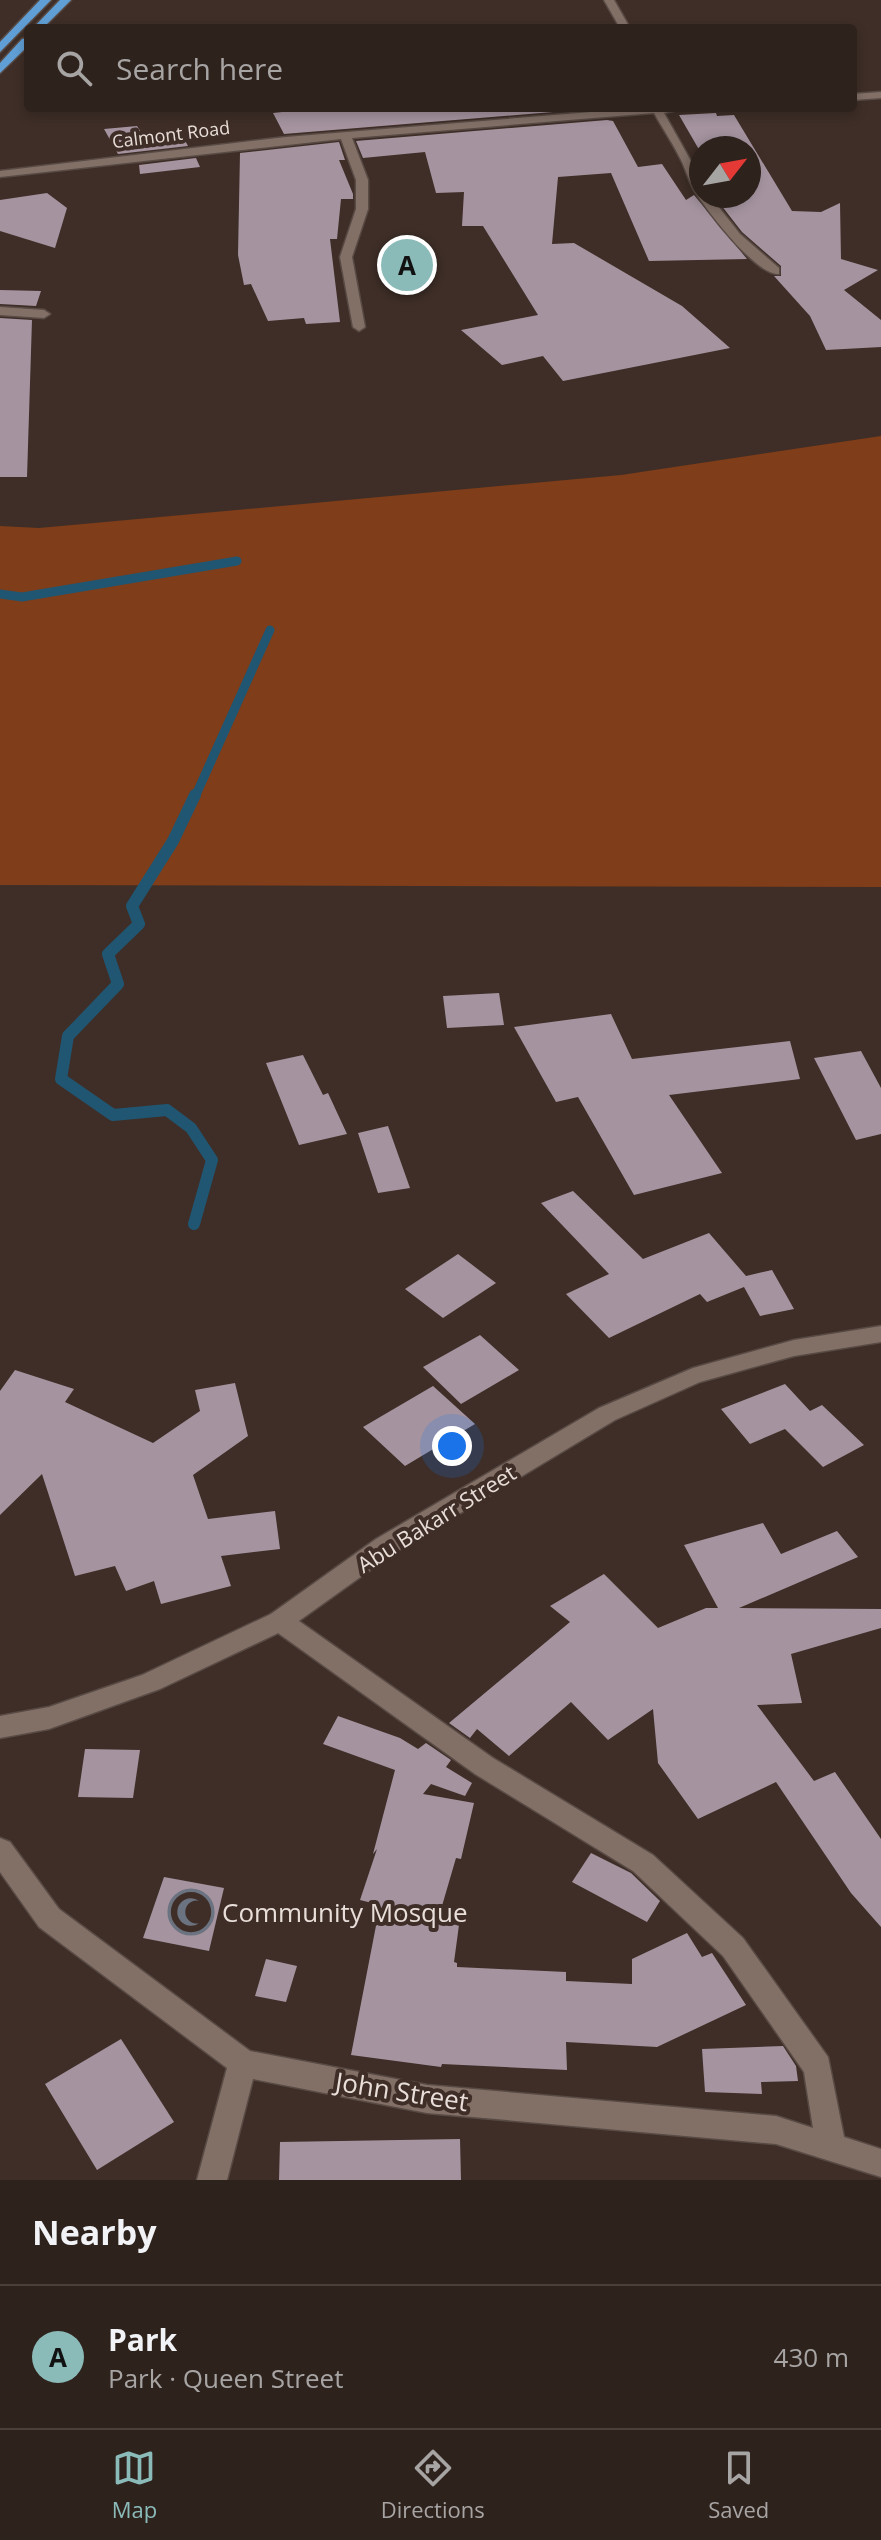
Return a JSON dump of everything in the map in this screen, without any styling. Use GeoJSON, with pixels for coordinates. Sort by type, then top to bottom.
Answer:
{"type":"FeatureCollection","features":[{"type":"Feature","properties":{"kind":"highway"},"geometry":{"type":"LineString","coordinates":[[0,49],[46,0]]}},
{"type":"Feature","properties":{"kind":"highway"},"geometry":{"type":"LineString","coordinates":[[41,24],[66,0]]}},
{"type":"Feature","properties":{"kind":"highway"},"geometry":{"type":"LineString","coordinates":[[0,70],[24,43]]}},
{"type":"Feature","properties":{"kind":"street"},"geometry":{"type":"LineString","coordinates":[[609,0],[623,24]]}},
{"type":"Feature","properties":{"kind":"street"},"geometry":{"type":"LineString","coordinates":[[857,97],[881,95]]}},
{"type":"Feature","properties":{"kind":"street","name":"Calmont Road"},"geometry":{"type":"LineString","coordinates":[[0,174],[200,148],[620,112]]}},
{"type":"Feature","properties":{"kind":"street"},"geometry":{"type":"LineString","coordinates":[[658,112],[689,165]]}},
{"type":"Feature","properties":{"kind":"street"},"geometry":{"type":"LineString","coordinates":[[345,135],[362,180],[362,209],[346,257],[359,327]]}},
{"type":"Feature","properties":{"kind":"street"},"geometry":{"type":"LineString","coordinates":[[713,208],[740,241],[775,271]]}},
{"type":"Feature","properties":{"kind":"street"},"geometry":{"type":"LineString","coordinates":[[0,311],[44,314]]}},
{"type":"Feature","properties":{"kind":"street","name":"Abu Bakarr Street"},"geometry":{"type":"LineString","coordinates":[[0,1727],[49,1718],[151,1682],[280,1621],[410,1531],[607,1414],[693,1376],[794,1348],[881,1334]]}},
{"type":"Feature","properties":{"kind":"street"},"geometry":{"type":"LineString","coordinates":[[280,1621],[484,1766],[643,1863],[733,1947],[818,2067],[831,2146]]}},
{"type":"Feature","properties":{"kind":"street","name":"John Street"},"geometry":{"type":"LineString","coordinates":[[0,1850],[49,1918],[243,2063],[427,2099],[776,2130],[881,2163]]}},
{"type":"Feature","properties":{"kind":"street"},"geometry":{"type":"LineString","coordinates":[[212,2180],[243,2063]]}},
{"type":"Feature","properties":{"kind":"shaded area"},"geometry":{"type":"Polygon","coordinates":[[[881,436],[881,887],[0,885],[0,526],[39,528],[621,475],[881,436]]]}},
{"type":"Feature","properties":{"kind":"building"},"geometry":{"type":"Polygon","coordinates":[[[282,112],[552,112],[284,134],[273,113],[282,112]]]}},
{"type":"Feature","properties":{"kind":"building"},"geometry":{"type":"Polygon","coordinates":[[[679,115],[734,115],[747,136],[691,136],[679,115]]]}},
{"type":"Feature","properties":{"kind":"building"},"geometry":{"type":"Polygon","coordinates":[[[613,121],[638,167],[662,164],[686,200],[689,198],[689,208],[705,208],[747,259],[649,261],[611,173],[558,177],[552,244],[574,243],[682,306],[730,348],[563,381],[543,356],[502,365],[461,330],[538,315],[483,226],[462,226],[464,192],[436,193],[425,152],[363,158],[356,141],[613,121]]]}},
{"type":"Feature","properties":{"kind":"building"},"geometry":{"type":"Polygon","coordinates":[[[137,126],[143,135],[180,131],[188,146],[118,154],[104,129],[137,126]]]}},
{"type":"Feature","properties":{"kind":"building"},"geometry":{"type":"Polygon","coordinates":[[[339,142],[345,160],[339,160],[353,194],[353,199],[341,199],[337,239],[330,239],[340,322],[306,324],[304,318],[268,321],[251,284],[244,285],[238,255],[240,153],[339,142]]]}},
{"type":"Feature","properties":{"kind":"building"},"geometry":{"type":"Polygon","coordinates":[[[196,158],[200,167],[140,174],[139,165],[196,158]]]}},
{"type":"Feature","properties":{"kind":"building"},"geometry":{"type":"Polygon","coordinates":[[[761,160],[792,211],[821,212],[840,203],[841,259],[878,270],[844,290],[881,320],[881,347],[826,350],[810,316],[774,276],[781,276],[781,266],[742,232],[723,208],[761,208],[761,160]]]}},
{"type":"Feature","properties":{"kind":"building"},"geometry":{"type":"Polygon","coordinates":[[[47,193],[67,208],[55,248],[0,231],[0,200],[47,193]]]}},
{"type":"Feature","properties":{"kind":"building"},"geometry":{"type":"Polygon","coordinates":[[[0,290],[41,291],[36,306],[0,304],[0,290]]]}},
{"type":"Feature","properties":{"kind":"building"},"geometry":{"type":"Polygon","coordinates":[[[0,318],[32,320],[27,477],[0,477],[0,318]]]}},
{"type":"Feature","properties":{"kind":"building"},"geometry":{"type":"Polygon","coordinates":[[[499,993],[504,1025],[447,1028],[443,996],[499,993]]]}},
{"type":"Feature","properties":{"kind":"building"},"geometry":{"type":"Polygon","coordinates":[[[611,1014],[632,1059],[790,1041],[800,1079],[669,1095],[722,1173],[634,1195],[578,1097],[556,1102],[514,1027],[611,1014]]]}},
{"type":"Feature","properties":{"kind":"building"},"geometry":{"type":"Polygon","coordinates":[[[861,1051],[881,1088],[881,1134],[856,1140],[814,1058],[861,1051]]]}},
{"type":"Feature","properties":{"kind":"building"},"geometry":{"type":"Polygon","coordinates":[[[303,1055],[323,1095],[328,1093],[347,1134],[299,1145],[266,1063],[303,1055]]]}},
{"type":"Feature","properties":{"kind":"building"},"geometry":{"type":"Polygon","coordinates":[[[388,1126],[410,1188],[378,1193],[358,1133],[388,1126]]]}},
{"type":"Feature","properties":{"kind":"building"},"geometry":{"type":"Polygon","coordinates":[[[573,1191],[643,1259],[709,1233],[746,1276],[772,1270],[794,1309],[760,1316],[744,1287],[707,1302],[700,1294],[609,1338],[566,1294],[609,1274],[541,1203],[573,1191]]]}},
{"type":"Feature","properties":{"kind":"building"},"geometry":{"type":"Polygon","coordinates":[[[458,1254],[496,1283],[443,1318],[405,1289],[458,1254]]]}},
{"type":"Feature","properties":{"kind":"building"},"geometry":{"type":"Polygon","coordinates":[[[480,1335],[519,1370],[461,1404],[423,1367],[480,1335]]]}},
{"type":"Feature","properties":{"kind":"building"},"geometry":{"type":"Polygon","coordinates":[[[15,1370],[74,1389],[65,1402],[153,1443],[200,1411],[195,1390],[235,1383],[248,1436],[193,1475],[208,1519],[275,1511],[280,1549],[221,1556],[231,1586],[161,1604],[154,1581],[126,1591],[115,1566],[75,1576],[42,1474],[0,1515],[0,1391],[15,1370]]]}},
{"type":"Feature","properties":{"kind":"building"},"geometry":{"type":"Polygon","coordinates":[[[785,1384],[810,1411],[822,1405],[864,1445],[823,1467],[785,1429],[750,1444],[721,1409],[785,1384]]]}},
{"type":"Feature","properties":{"kind":"building"},"geometry":{"type":"Polygon","coordinates":[[[433,1386],[475,1424],[405,1466],[363,1427],[433,1386]]]}},
{"type":"Feature","properties":{"kind":"building"},"geometry":{"type":"Polygon","coordinates":[[[763,1523],[781,1554],[837,1531],[858,1557],[739,1608],[881,1609],[881,1628],[791,1654],[802,1703],[757,1705],[814,1781],[835,1772],[881,1839],[881,1927],[851,1893],[776,1782],[698,1819],[658,1763],[653,1709],[608,1740],[571,1702],[509,1756],[477,1729],[470,1738],[449,1723],[570,1622],[550,1606],[604,1574],[658,1628],[706,1608],[718,1608],[684,1545],[763,1523]]]}},
{"type":"Feature","properties":{"kind":"building"},"geometry":{"type":"Polygon","coordinates":[[[338,1716],[400,1738],[418,1749],[426,1743],[451,1760],[446,1767],[472,1783],[465,1796],[431,1784],[423,1794],[474,1803],[461,1859],[456,1858],[437,1923],[459,1925],[454,1962],[457,1967],[566,1972],[566,1981],[632,1984],[632,1959],[687,1933],[702,1957],[712,1953],[746,2005],[657,2047],[566,2042],[567,2070],[442,2064],[441,2067],[351,2055],[380,1905],[360,1900],[377,1849],[373,1854],[395,1770],[323,1744],[338,1716]]]}},
{"type":"Feature","properties":{"kind":"building"},"geometry":{"type":"Polygon","coordinates":[[[85,1749],[140,1750],[133,1798],[78,1797],[85,1749]]]}},
{"type":"Feature","properties":{"kind":"building"},"geometry":{"type":"Polygon","coordinates":[[[591,1853],[631,1873],[660,1901],[647,1922],[572,1882],[591,1853]]]}},
{"type":"Feature","properties":{"kind":"building","name":"Community Mosque"},"geometry":{"type":"Polygon","coordinates":[[[164,1877],[224,1888],[209,1951],[143,1938],[164,1877]]]}},
{"type":"Feature","properties":{"kind":"building"},"geometry":{"type":"Polygon","coordinates":[[[266,1959],[297,1966],[286,2002],[255,1996],[266,1959]]]}},
{"type":"Feature","properties":{"kind":"building"},"geometry":{"type":"Polygon","coordinates":[[[121,2039],[174,2122],[97,2170],[45,2084],[121,2039]]]}},
{"type":"Feature","properties":{"kind":"building"},"geometry":{"type":"Polygon","coordinates":[[[783,2046],[796,2066],[798,2081],[761,2082],[762,2094],[705,2092],[702,2049],[783,2046]]]}},
{"type":"Feature","properties":{"kind":"building"},"geometry":{"type":"Polygon","coordinates":[[[460,2139],[461,2180],[279,2180],[280,2142],[460,2139]]]}},
{"type":"Feature","properties":{"kind":"waterway"},"geometry":{"type":"LineString","coordinates":[[0,594],[22,597],[237,561]]}},
{"type":"Feature","properties":{"kind":"waterway"},"geometry":{"type":"LineString","coordinates":[[195,797],[270,630]]}},
{"type":"Feature","properties":{"kind":"waterway"},"geometry":{"type":"LineString","coordinates":[[194,1224],[212,1160],[191,1128],[167,1110],[113,1115],[61,1079],[68,1036],[118,984],[108,954],[139,924],[132,906],[173,841],[195,795]]}},
{"type":"Feature","properties":{"kind":"place","name":"Park"},"geometry":{"type":"Point","coordinates":[407,265]}},
{"type":"Feature","properties":{"kind":"place","name":"Community Mosque"},"geometry":{"type":"Point","coordinates":[191,1912]}}]}
